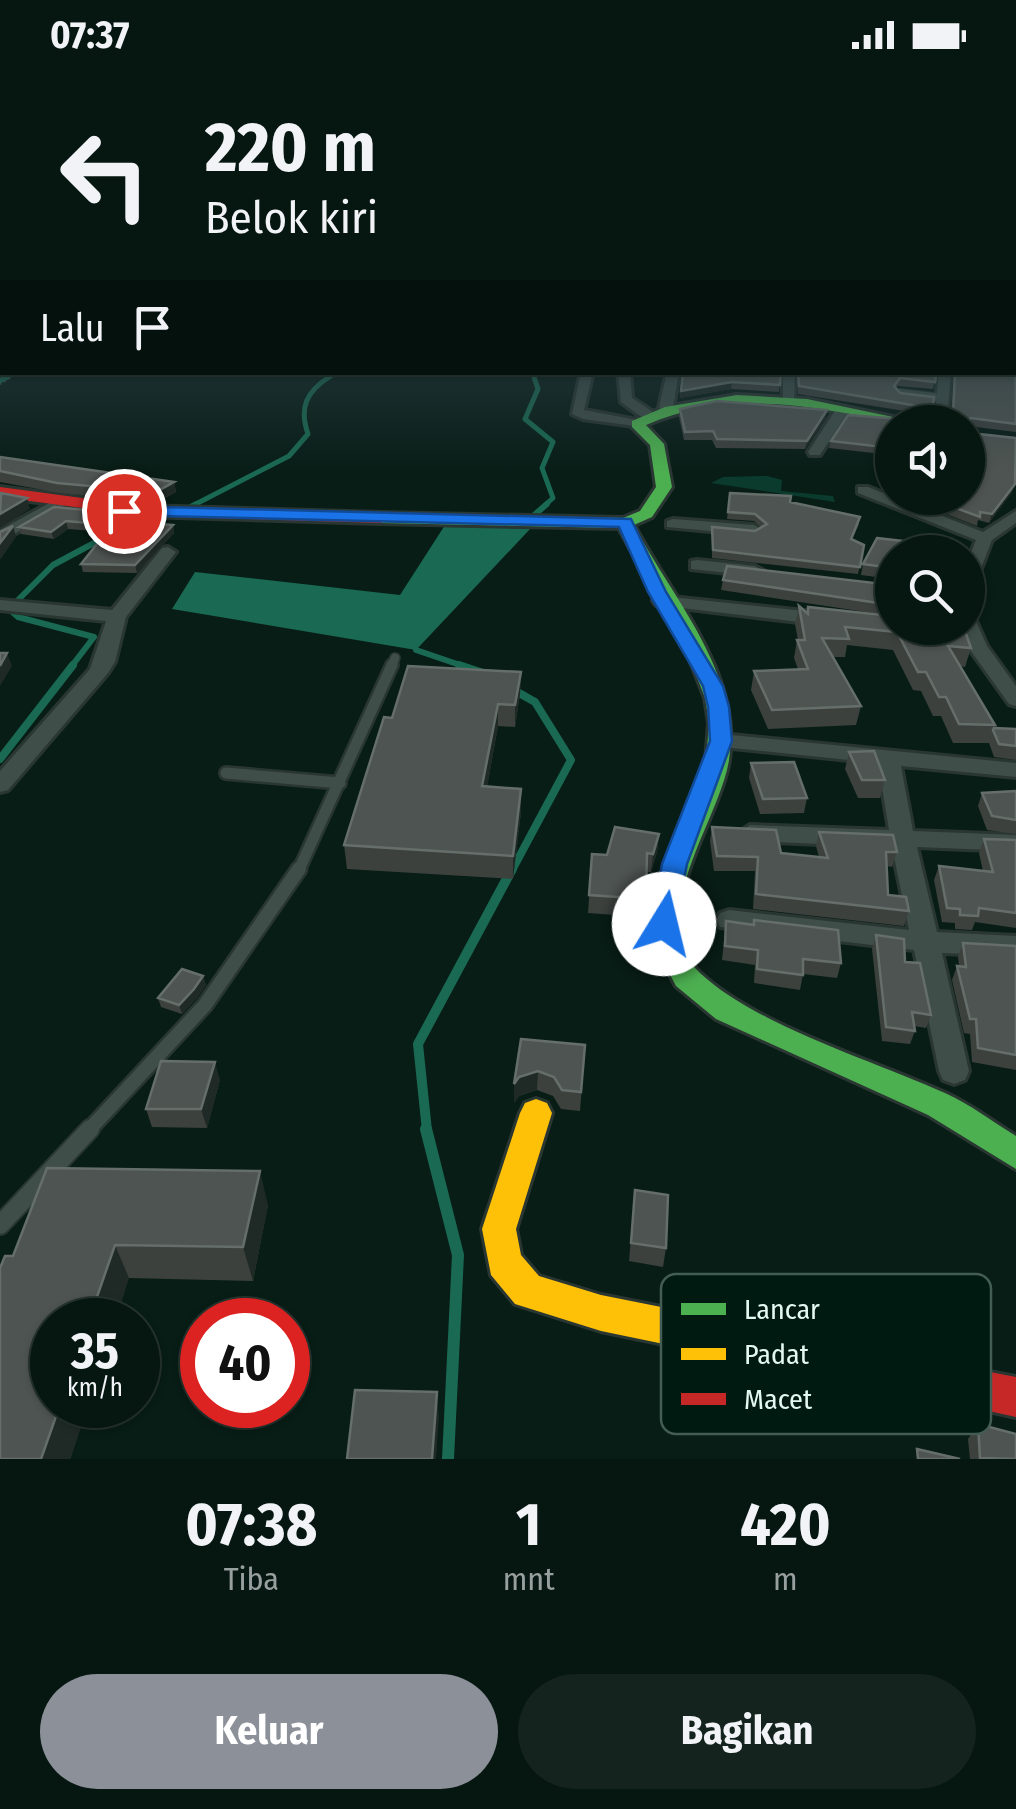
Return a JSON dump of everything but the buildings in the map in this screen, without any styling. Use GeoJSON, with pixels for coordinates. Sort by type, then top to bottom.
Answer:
{"type":"FeatureCollection","features":[{"type":"Feature","properties":{"kind":"street"},"geometry":{"type":"LineString","coordinates":[[586,375],[577,410],[582,416],[650,415],[789,402],[875,415]]}},
{"type":"Feature","properties":{"kind":"street"},"geometry":{"type":"LineString","coordinates":[[625,375],[630,405],[650,415]]}},
{"type":"Feature","properties":{"kind":"street"},"geometry":{"type":"LineString","coordinates":[[0,492],[59,504],[158,513],[626,522],[646,514],[664,488],[650,415],[670,375]]}},
{"type":"Feature","properties":{"kind":"street"},"geometry":{"type":"LineString","coordinates":[[788,375],[789,402]]}},
{"type":"Feature","properties":{"kind":"street"},"geometry":{"type":"LineString","coordinates":[[927,376],[945,376],[942,405]]}},
{"type":"Feature","properties":{"kind":"street"},"geometry":{"type":"LineString","coordinates":[[815,452],[843,409]]}},
{"type":"Feature","properties":{"kind":"street"},"geometry":{"type":"LineString","coordinates":[[863,490],[977,535]]}},
{"type":"Feature","properties":{"kind":"street"},"geometry":{"type":"LineString","coordinates":[[0,537],[59,504]]}},
{"type":"Feature","properties":{"kind":"street"},"geometry":{"type":"LineString","coordinates":[[985,538],[1016,516]]}},
{"type":"Feature","properties":{"kind":"street"},"geometry":{"type":"LineString","coordinates":[[626,522],[662,601],[713,686],[721,741],[674,864],[664,924],[679,970],[702,995],[738,1020],[952,1110],[1016,1154]]}},
{"type":"Feature","properties":{"kind":"street"},"geometry":{"type":"LineString","coordinates":[[673,524],[751,543],[782,574]]}},
{"type":"Feature","properties":{"kind":"street"},"geometry":{"type":"LineString","coordinates":[[697,565],[751,543]]}},
{"type":"Feature","properties":{"kind":"street"},"geometry":{"type":"LineString","coordinates":[[0,785],[98,673],[105,662],[117,616],[168,552]]}},
{"type":"Feature","properties":{"kind":"street"},"geometry":{"type":"LineString","coordinates":[[662,601],[841,621]]}},
{"type":"Feature","properties":{"kind":"street"},"geometry":{"type":"LineString","coordinates":[[0,605],[117,616]]}},
{"type":"Feature","properties":{"kind":"street"},"geometry":{"type":"LineString","coordinates":[[976,645],[1016,700]]}},
{"type":"Feature","properties":{"kind":"street"},"geometry":{"type":"LineString","coordinates":[[721,741],[1016,770]]}},
{"type":"Feature","properties":{"kind":"street"},"geometry":{"type":"LineString","coordinates":[[888,757],[901,840],[928,942],[954,1070]]}},
{"type":"Feature","properties":{"kind":"street"},"geometry":{"type":"LineString","coordinates":[[688,830],[1016,842]]}},
{"type":"Feature","properties":{"kind":"street"},"geometry":{"type":"LineString","coordinates":[[729,920],[928,942],[1016,946]]}},
{"type":"Feature","properties":{"kind":"street"},"geometry":{"type":"LineString","coordinates":[[536,1113],[499,1229],[504,1262],[528,1291],[601,1314],[661,1326]]}},
{"type":"Feature","properties":{"kind":"street"},"geometry":{"type":"LineString","coordinates":[[991,1393],[1016,1398]]}},
{"type":"Feature","properties":{"kind":"lane"},"geometry":{"type":"LineString","coordinates":[[900,392],[943,398]]}},
{"type":"Feature","properties":{"kind":"lane"},"geometry":{"type":"LineString","coordinates":[[0,1225],[206,1005],[299,870],[395,658]]}},
{"type":"Feature","properties":{"kind":"lane"},"geometry":{"type":"LineString","coordinates":[[226,772],[340,782]]}},
{"type":"Feature","properties":{"kind":"shaded area"},"geometry":{"type":"Polygon","coordinates":[[[767,476],[782,480],[781,491],[833,496],[835,502],[711,483],[723,477],[767,476]]]}},
{"type":"Feature","properties":{"kind":"shaded area"},"geometry":{"type":"Polygon","coordinates":[[[445,525],[531,528],[416,650],[172,609],[195,572],[400,595],[445,525]]]}},
{"type":"Feature","properties":{"kind":"waterway"},"geometry":{"type":"LineString","coordinates":[[3,380],[11,375]]}},
{"type":"Feature","properties":{"kind":"waterway"},"geometry":{"type":"LineString","coordinates":[[327,379],[333,375]]}},
{"type":"Feature","properties":{"kind":"waterway"},"geometry":{"type":"LineString","coordinates":[[533,375],[535,380]]}},
{"type":"Feature","properties":{"kind":"waterway"},"geometry":{"type":"LineString","coordinates":[[0,381],[7,377]]}},
{"type":"Feature","properties":{"kind":"waterway"},"geometry":{"type":"LineString","coordinates":[[192,506],[289,456],[308,434],[306,401],[327,379]]}},
{"type":"Feature","properties":{"kind":"waterway"},"geometry":{"type":"LineString","coordinates":[[535,380],[538,389],[525,419],[553,442],[542,468],[553,498],[544,506]]}},
{"type":"Feature","properties":{"kind":"waterway"},"geometry":{"type":"LineString","coordinates":[[187,509],[197,504]]}},
{"type":"Feature","properties":{"kind":"waterway"},"geometry":{"type":"LineString","coordinates":[[532,517],[547,504]]}},
{"type":"Feature","properties":{"kind":"waterway"},"geometry":{"type":"LineString","coordinates":[[71,667],[94,637],[18,617],[9,609],[53,565],[109,535]]}},
{"type":"Feature","properties":{"kind":"waterway"},"geometry":{"type":"LineString","coordinates":[[416,650],[466,667]]}},
{"type":"Feature","properties":{"kind":"waterway"},"geometry":{"type":"LineString","coordinates":[[0,759],[73,665]]}},
{"type":"Feature","properties":{"kind":"waterway"},"geometry":{"type":"LineString","coordinates":[[459,665],[483,673]]}},
{"type":"Feature","properties":{"kind":"waterway"},"geometry":{"type":"LineString","coordinates":[[511,872],[571,760],[535,702],[512,689]]}},
{"type":"Feature","properties":{"kind":"waterway"},"geometry":{"type":"LineString","coordinates":[[427,1131],[418,1044],[512,869]]}},
{"type":"Feature","properties":{"kind":"waterway"},"geometry":{"type":"LineString","coordinates":[[426,1129],[458,1255],[448,1459]]}},
{"type":"Feature","properties":{"kind":"traffic: fast"},"geometry":{"type":"LineString","coordinates":[[381,518],[625,523],[646,514],[664,487],[657,444],[637,424],[669,410],[703,402],[772,399],[875,415]]}},
{"type":"Feature","properties":{"kind":"traffic: fast"},"geometry":{"type":"LineString","coordinates":[[625,523],[694,647],[715,698],[720,723],[717,761],[706,799],[675,873],[666,909],[668,944],[686,978],[726,1011],[939,1105],[1016,1154]]}},
{"type":"Feature","properties":{"kind":"traffic: slow"},"geometry":{"type":"LineString","coordinates":[[536,1113],[499,1229],[504,1263],[528,1291],[601,1313],[661,1325]]}},
{"type":"Feature","properties":{"kind":"traffic: jam"},"geometry":{"type":"LineString","coordinates":[[0,492],[142,511],[381,518]]}},
{"type":"Feature","properties":{"kind":"traffic: jam"},"geometry":{"type":"LineString","coordinates":[[991,1392],[1016,1397]]}},
{"type":"Feature","properties":{"kind":"route"},"geometry":{"type":"LineString","coordinates":[[124,511],[626,522],[634,547],[713,686],[719,707],[721,741],[674,864],[664,924]]}}]}
